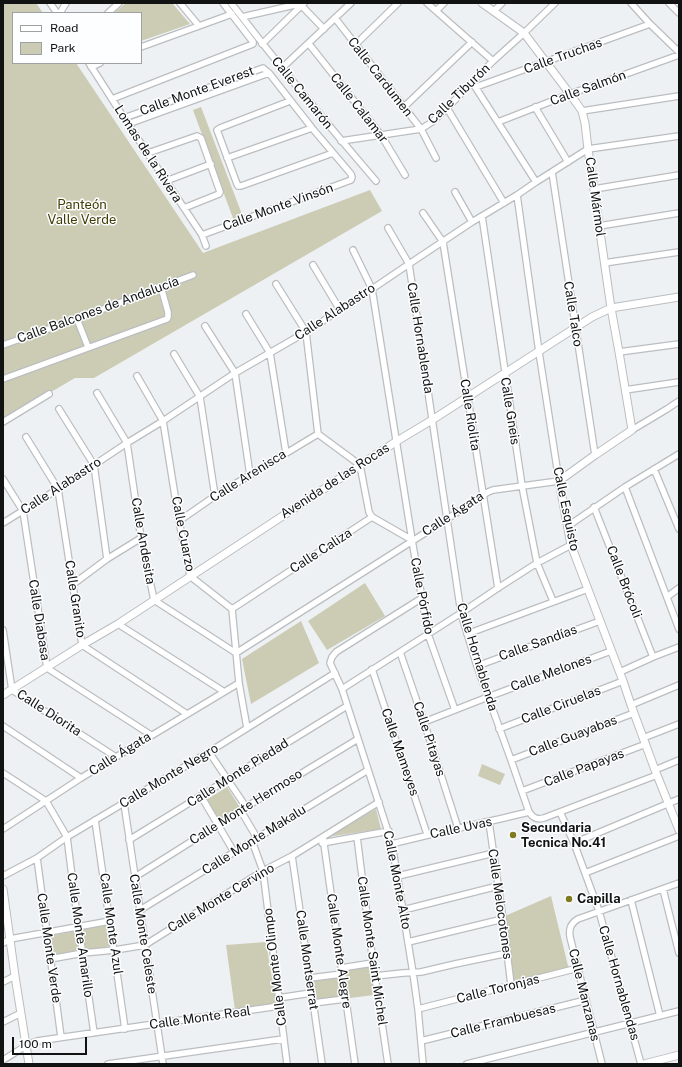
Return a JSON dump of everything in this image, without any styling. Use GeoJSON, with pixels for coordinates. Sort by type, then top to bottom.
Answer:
{"type":"FeatureCollection","features":[{"type":"Feature","properties":{"kind":"street"},"geometry":{"type":"LineString","coordinates":[[50,3],[57,12]]}},
{"type":"Feature","properties":{"kind":"street"},"geometry":{"type":"LineString","coordinates":[[59,12],[66,3]]}},
{"type":"Feature","properties":{"kind":"street"},"geometry":{"type":"LineString","coordinates":[[109,12],[119,3]]}},
{"type":"Feature","properties":{"kind":"street"},"geometry":{"type":"LineString","coordinates":[[180,3],[199,26]]}},
{"type":"Feature","properties":{"kind":"street"},"geometry":{"type":"LineString","coordinates":[[112,99],[253,44],[254,43],[223,3]]}},
{"type":"Feature","properties":{"kind":"street","name":"Calle Camarón"},"geometry":{"type":"LineString","coordinates":[[231,3],[262,44],[341,141],[376,181]]}},
{"type":"Feature","properties":{"kind":"street"},"geometry":{"type":"LineString","coordinates":[[282,68],[351,3]]}},
{"type":"Feature","properties":{"kind":"street"},"geometry":{"type":"LineString","coordinates":[[355,45],[398,3]]}},
{"type":"Feature","properties":{"kind":"street"},"geometry":{"type":"LineString","coordinates":[[427,3],[493,61]]}},
{"type":"Feature","properties":{"kind":"street"},"geometry":{"type":"LineString","coordinates":[[436,11],[444,3]]}},
{"type":"Feature","properties":{"kind":"street","name":"Calle Mármol"},"geometry":{"type":"LineString","coordinates":[[482,3],[524,33],[582,111],[585,123],[611,308],[632,430]]}},
{"type":"Feature","properties":{"kind":"street"},"geometry":{"type":"LineString","coordinates":[[494,11],[502,3]]}},
{"type":"Feature","properties":{"kind":"street","name":"Calle Tiburón"},"geometry":{"type":"LineString","coordinates":[[341,141],[421,130],[474,85],[493,61],[555,3]]}},
{"type":"Feature","properties":{"kind":"street"},"geometry":{"type":"LineString","coordinates":[[669,3],[679,13]]}},
{"type":"Feature","properties":{"kind":"street"},"geometry":{"type":"LineString","coordinates":[[242,17],[301,4]]}},
{"type":"Feature","properties":{"kind":"street"},"geometry":{"type":"LineString","coordinates":[[301,4],[324,29]]}},
{"type":"Feature","properties":{"kind":"street"},"geometry":{"type":"LineString","coordinates":[[262,44],[301,4]]}},
{"type":"Feature","properties":{"kind":"street"},"geometry":{"type":"LineString","coordinates":[[634,4],[650,24],[679,52]]}},
{"type":"Feature","properties":{"kind":"street"},"geometry":{"type":"LineString","coordinates":[[142,47],[232,14]]}},
{"type":"Feature","properties":{"kind":"street","name":"Calle Cardumen"},"geometry":{"type":"LineString","coordinates":[[335,18],[421,130],[436,158]]}},
{"type":"Feature","properties":{"kind":"street","name":"Calle Truchas"},"geometry":{"type":"LineString","coordinates":[[474,85],[547,62],[650,24]]}},
{"type":"Feature","properties":{"kind":"street"},"geometry":{"type":"LineString","coordinates":[[404,107],[472,42]]}},
{"type":"Feature","properties":{"kind":"street","name":"Calle Calamar"},"geometry":{"type":"LineString","coordinates":[[308,44],[382,135],[405,175]]}},
{"type":"Feature","properties":{"kind":"street","name":"Calle Salmón"},"geometry":{"type":"LineString","coordinates":[[498,122],[570,94],[679,55]]}},
{"type":"Feature","properties":{"kind":"street","name":"Lomas de la Rivera"},"geometry":{"type":"LineString","coordinates":[[90,65],[202,235],[206,246]]}},
{"type":"Feature","properties":{"kind":"street","name":"Calle Monte Everest"},"geometry":{"type":"LineString","coordinates":[[124,118],[261,68],[265,68],[352,177]]}},
{"type":"Feature","properties":{"kind":"street","name":"Calle Monte Everest"},"geometry":{"type":"LineString","coordinates":[[128,124],[269,73]]}},
{"type":"Feature","properties":{"kind":"street"},"geometry":{"type":"LineString","coordinates":[[474,85],[536,182]]}},
{"type":"Feature","properties":{"kind":"street"},"geometry":{"type":"LineString","coordinates":[[582,111],[679,96]]}},
{"type":"Feature","properties":{"kind":"street"},"geometry":{"type":"LineString","coordinates":[[290,100],[217,130],[238,186],[333,153]]}},
{"type":"Feature","properties":{"kind":"street"},"geometry":{"type":"LineString","coordinates":[[535,107],[568,162]]}},
{"type":"Feature","properties":{"kind":"street"},"geometry":{"type":"LineString","coordinates":[[447,108],[504,203]]}},
{"type":"Feature","properties":{"kind":"street"},"geometry":{"type":"LineString","coordinates":[[227,158],[312,128]]}},
{"type":"Feature","properties":{"kind":"street"},"geometry":{"type":"LineString","coordinates":[[148,153],[200,136],[220,192],[219,194],[184,208]]}},
{"type":"Feature","properties":{"kind":"street","name":"Calle Alabastro"},"geometry":{"type":"LineString","coordinates":[[3,523],[235,374],[306,332],[472,222],[588,149],[679,136]]}},
{"type":"Feature","properties":{"kind":"street"},"geometry":{"type":"LineString","coordinates":[[166,181],[211,164]]}},
{"type":"Feature","properties":{"kind":"street","name":"Calle Talco"},"geometry":{"type":"LineString","coordinates":[[552,172],[595,454]]}},
{"type":"Feature","properties":{"kind":"street"},"geometry":{"type":"LineString","coordinates":[[594,189],[679,175]]}},
{"type":"Feature","properties":{"kind":"street","name":"Calle Monte Vinsón"},"geometry":{"type":"LineString","coordinates":[[202,235],[351,180],[352,177]]}},
{"type":"Feature","properties":{"kind":"street"},"geometry":{"type":"LineString","coordinates":[[454,192],[472,222]]}},
{"type":"Feature","properties":{"kind":"street","name":"Calle Esquisto"},"geometry":{"type":"LineString","coordinates":[[517,195],[539,352],[559,481],[571,545],[679,830]]}},
{"type":"Feature","properties":{"kind":"street"},"geometry":{"type":"LineString","coordinates":[[423,213],[442,242]]}},
{"type":"Feature","properties":{"kind":"street"},"geometry":{"type":"LineString","coordinates":[[599,226],[679,213]]}},
{"type":"Feature","properties":{"kind":"street","name":"Calle Gneis"},"geometry":{"type":"LineString","coordinates":[[482,216],[504,374],[522,486],[537,563],[553,601]]}},
{"type":"Feature","properties":{"kind":"street"},"geometry":{"type":"LineString","coordinates":[[388,228],[409,264]]}},
{"type":"Feature","properties":{"kind":"street","name":"Calle Riolita"},"geometry":{"type":"LineString","coordinates":[[442,242],[498,588]]}},
{"type":"Feature","properties":{"kind":"street","name":"Calle Pórfido"},"geometry":{"type":"LineString","coordinates":[[353,250],[372,289],[428,634],[455,710]]}},
{"type":"Feature","properties":{"kind":"street"},"geometry":{"type":"LineString","coordinates":[[604,263],[679,252]]}},
{"type":"Feature","properties":{"kind":"street","name":"Calle Hornablenda"},"geometry":{"type":"LineString","coordinates":[[409,264],[461,614],[477,666],[529,812]]}},
{"type":"Feature","properties":{"kind":"street"},"geometry":{"type":"LineString","coordinates":[[313,265],[340,310]]}},
{"type":"Feature","properties":{"kind":"street","name":"Calle Balcones de Andalucía"},"geometry":{"type":"LineString","coordinates":[[3,345],[194,275]]}},
{"type":"Feature","properties":{"kind":"street"},"geometry":{"type":"LineString","coordinates":[[276,284],[306,332],[318,434],[360,466],[369,512],[372,517],[412,540]]}},
{"type":"Feature","properties":{"kind":"street"},"geometry":{"type":"LineString","coordinates":[[3,379],[164,320],[168,317],[168,312],[161,287]]}},
{"type":"Feature","properties":{"kind":"street","name":"Avenida de las Rocas"},"geometry":{"type":"LineString","coordinates":[[3,695],[118,624],[397,441],[592,317],[611,308],[679,297]]}},
{"type":"Feature","properties":{"kind":"street"},"geometry":{"type":"LineString","coordinates":[[246,314],[270,353],[286,453]]}},
{"type":"Feature","properties":{"kind":"street"},"geometry":{"type":"LineString","coordinates":[[77,319],[88,348]]}},
{"type":"Feature","properties":{"kind":"street"},"geometry":{"type":"LineString","coordinates":[[205,326],[235,374],[250,475]]}},
{"type":"Feature","properties":{"kind":"street"},"geometry":{"type":"LineString","coordinates":[[619,352],[679,344]]}},
{"type":"Feature","properties":{"kind":"street"},"geometry":{"type":"LineString","coordinates":[[174,354],[200,397],[215,496]]}},
{"type":"Feature","properties":{"kind":"street","name":"Calle Cuarzo"},"geometry":{"type":"LineString","coordinates":[[136,376],[163,421],[179,522],[190,576],[232,609]]}},
{"type":"Feature","properties":{"kind":"street"},"geometry":{"type":"LineString","coordinates":[[625,390],[679,382]]}},
{"type":"Feature","properties":{"kind":"street","name":"Calle Andesita"},"geometry":{"type":"LineString","coordinates":[[98,393],[127,443],[141,538],[154,600],[236,653]]}},
{"type":"Feature","properties":{"kind":"street"},"geometry":{"type":"LineString","coordinates":[[3,422],[49,394]]}},
{"type":"Feature","properties":{"kind":"street","name":"Calle Ágata"},"geometry":{"type":"LineString","coordinates":[[236,653],[493,490],[559,481],[595,454],[679,401]]}},
{"type":"Feature","properties":{"kind":"street"},"geometry":{"type":"LineString","coordinates":[[59,408],[94,465],[107,559]]}},
{"type":"Feature","properties":{"kind":"street","name":"Calle Arenisca"},"geometry":{"type":"LineString","coordinates":[[179,522],[215,496],[318,434]]}},
{"type":"Feature","properties":{"kind":"street","name":"Calle Granito"},"geometry":{"type":"LineString","coordinates":[[26,437],[58,489],[82,645],[187,714]]}},
{"type":"Feature","properties":{"kind":"street"},"geometry":{"type":"LineString","coordinates":[[568,526],[594,507],[679,454]]}},
{"type":"Feature","properties":{"kind":"street"},"geometry":{"type":"LineString","coordinates":[[654,469],[679,529]]}},
{"type":"Feature","properties":{"kind":"street","name":"Calle Diabasa"},"geometry":{"type":"LineString","coordinates":[[3,479],[23,511],[47,668],[151,735]]}},
{"type":"Feature","properties":{"kind":"street"},"geometry":{"type":"LineString","coordinates":[[625,487],[679,629]]}},
{"type":"Feature","properties":{"kind":"street","name":"Calle Brócoli"},"geometry":{"type":"LineString","coordinates":[[594,507],[653,657]]}},
{"type":"Feature","properties":{"kind":"street","name":"Calle Caliza"},"geometry":{"type":"LineString","coordinates":[[232,609],[372,517]]}},
{"type":"Feature","properties":{"kind":"street"},"geometry":{"type":"LineString","coordinates":[[72,585],[107,559],[141,538]]}},
{"type":"Feature","properties":{"kind":"street"},"geometry":{"type":"LineString","coordinates":[[342,689],[461,614],[537,563],[571,545]]}},
{"type":"Feature","properties":{"kind":"street"},"geometry":{"type":"LineString","coordinates":[[667,597],[679,588]]}},
{"type":"Feature","properties":{"kind":"street"},"geometry":{"type":"LineString","coordinates":[[467,634],[588,589]]}},
{"type":"Feature","properties":{"kind":"street","name":"Calle Monte Alto"},"geometry":{"type":"LineString","coordinates":[[422,598],[336,652],[332,656],[330,663],[342,689],[392,844],[413,973],[423,1064]]}},
{"type":"Feature","properties":{"kind":"street"},"geometry":{"type":"LineString","coordinates":[[232,609],[239,683],[247,728]]}},
{"type":"Feature","properties":{"kind":"street","name":"Calle Sandías"},"geometry":{"type":"LineString","coordinates":[[477,666],[600,620]]}},
{"type":"Feature","properties":{"kind":"street"},"geometry":{"type":"LineString","coordinates":[[118,624],[223,691]]}},
{"type":"Feature","properties":{"kind":"street","name":"Calle Diorita"},"geometry":{"type":"LineString","coordinates":[[3,630],[12,690],[116,757]]}},
{"type":"Feature","properties":{"kind":"street"},"geometry":{"type":"LineString","coordinates":[[620,672],[679,647]]}},
{"type":"Feature","properties":{"kind":"street","name":"Calle Melones"},"geometry":{"type":"LineString","coordinates":[[424,722],[611,651]]}},
{"type":"Feature","properties":{"kind":"street","name":"Calle Pitayas"},"geometry":{"type":"LineString","coordinates":[[400,652],[458,828]]}},
{"type":"Feature","properties":{"kind":"street","name":"Calle Mameyes"},"geometry":{"type":"LineString","coordinates":[[372,670],[427,834]]}},
{"type":"Feature","properties":{"kind":"street","name":"Calle Monte Negro"},"geometry":{"type":"LineString","coordinates":[[3,876],[37,858],[67,837],[335,674]]}},
{"type":"Feature","properties":{"kind":"street","name":"Calle Ciruelas"},"geometry":{"type":"LineString","coordinates":[[499,729],[623,681]]}},
{"type":"Feature","properties":{"kind":"street","name":"Calle Ágata"},"geometry":{"type":"LineString","coordinates":[[3,829],[81,778],[223,691],[239,683]]}},
{"type":"Feature","properties":{"kind":"street","name":"Calle Guayabas"},"geometry":{"type":"LineString","coordinates":[[631,705],[679,685]]}},
{"type":"Feature","properties":{"kind":"street","name":"Calle Monte Piedad"},"geometry":{"type":"LineString","coordinates":[[129,840],[347,706]]}},
{"type":"Feature","properties":{"kind":"street","name":"Calle Guayabas"},"geometry":{"type":"LineString","coordinates":[[511,760],[634,713]]}},
{"type":"Feature","properties":{"kind":"street","name":"Calle Papayas"},"geometry":{"type":"LineString","coordinates":[[522,791],[645,741],[679,724]]}},
{"type":"Feature","properties":{"kind":"street"},"geometry":{"type":"LineString","coordinates":[[3,726],[81,778]]}},
{"type":"Feature","properties":{"kind":"street","name":"Calle Monte Hermoso"},"geometry":{"type":"LineString","coordinates":[[135,877],[218,824],[358,739]]}},
{"type":"Feature","properties":{"kind":"street","name":"Calle Monte Olimpo"},"geometry":{"type":"LineString","coordinates":[[209,752],[243,809],[263,871],[287,1064]]}},
{"type":"Feature","properties":{"kind":"street"},"geometry":{"type":"LineString","coordinates":[[529,812],[531,816],[537,819],[544,818],[656,772],[679,760]]}},
{"type":"Feature","properties":{"kind":"street","name":"Calle Monte Makalu"},"geometry":{"type":"LineString","coordinates":[[140,910],[368,770]]}},
{"type":"Feature","properties":{"kind":"street"},"geometry":{"type":"LineString","coordinates":[[3,773],[46,802],[67,837]]}},
{"type":"Feature","properties":{"kind":"street"},"geometry":{"type":"LineString","coordinates":[[201,796],[234,852]]}},
{"type":"Feature","properties":{"kind":"street"},"geometry":{"type":"LineString","coordinates":[[574,843],[679,799]]}},
{"type":"Feature","properties":{"kind":"street"},"geometry":{"type":"LineString","coordinates":[[323,840],[379,802]]}},
{"type":"Feature","properties":{"kind":"street","name":"Calle Monte Celeste"},"geometry":{"type":"LineString","coordinates":[[124,803],[163,1064]]}},
{"type":"Feature","properties":{"kind":"street","name":"Calle Uvas"},"geometry":{"type":"LineString","coordinates":[[392,844],[427,834],[489,822],[529,812]]}},
{"type":"Feature","properties":{"kind":"street","name":"Calle Hornablendas"},"geometry":{"type":"LineString","coordinates":[[560,812],[574,843],[599,911],[643,1064]]}},
{"type":"Feature","properties":{"kind":"street","name":"Calle Monte Azul"},"geometry":{"type":"LineString","coordinates":[[95,820],[115,950],[125,1029]]}},
{"type":"Feature","properties":{"kind":"street","name":"Calle Melocotones"},"geometry":{"type":"LineString","coordinates":[[489,822],[512,986]]}},
{"type":"Feature","properties":{"kind":"street"},"geometry":{"type":"LineString","coordinates":[[323,840],[388,832]]}},
{"type":"Feature","properties":{"kind":"street"},"geometry":{"type":"LineString","coordinates":[[585,873],[679,836]]}},
{"type":"Feature","properties":{"kind":"street","name":"Calle Monte Amarillo"},"geometry":{"type":"LineString","coordinates":[[67,837],[94,1033]]}},
{"type":"Feature","properties":{"kind":"street","name":"Calle Monte Saint Michel"},"geometry":{"type":"LineString","coordinates":[[357,837],[388,1064]]}},
{"type":"Feature","properties":{"kind":"street","name":"Calle Monte Cervino"},"geometry":{"type":"LineString","coordinates":[[50,959],[145,945],[263,871],[312,844],[323,840]]}},
{"type":"Feature","properties":{"kind":"street","name":"Calle Monte Alegre"},"geometry":{"type":"LineString","coordinates":[[323,840],[355,1064]]}},
{"type":"Feature","properties":{"kind":"street"},"geometry":{"type":"LineString","coordinates":[[398,876],[494,853]]}},
{"type":"Feature","properties":{"kind":"street","name":"Calle Montserrat"},"geometry":{"type":"LineString","coordinates":[[292,856],[322,1064]]}},
{"type":"Feature","properties":{"kind":"street","name":"Calle Monte Verde"},"geometry":{"type":"LineString","coordinates":[[37,858],[61,1037]]}},
{"type":"Feature","properties":{"kind":"street"},"geometry":{"type":"LineString","coordinates":[[599,911],[679,883]]}},
{"type":"Feature","properties":{"kind":"street"},"geometry":{"type":"LineString","coordinates":[[403,910],[498,886]]}},
{"type":"Feature","properties":{"kind":"street"},"geometry":{"type":"LineString","coordinates":[[3,889],[4,904],[29,1064]]}},
{"type":"Feature","properties":{"kind":"street"},"geometry":{"type":"LineString","coordinates":[[663,889],[679,953]]}},
{"type":"Feature","properties":{"kind":"street"},"geometry":{"type":"LineString","coordinates":[[631,900],[660,1016]]}},
{"type":"Feature","properties":{"kind":"street","name":"Calle Manzanas"},"geometry":{"type":"LineString","coordinates":[[599,911],[572,924],[570,927],[570,937],[602,1064]]}},
{"type":"Feature","properties":{"kind":"street"},"geometry":{"type":"LineString","coordinates":[[408,942],[503,919]]}},
{"type":"Feature","properties":{"kind":"street"},"geometry":{"type":"LineString","coordinates":[[3,943],[10,939],[110,921]]}},
{"type":"Feature","properties":{"kind":"street"},"geometry":{"type":"LineString","coordinates":[[375,976],[403,972],[421,972],[508,953]]}},
{"type":"Feature","properties":{"kind":"street"},"geometry":{"type":"LineString","coordinates":[[341,968],[373,963]]}},
{"type":"Feature","properties":{"kind":"street","name":"Calle Toronjas"},"geometry":{"type":"LineString","coordinates":[[418,1009],[578,968]]}},
{"type":"Feature","properties":{"kind":"street"},"geometry":{"type":"LineString","coordinates":[[310,978],[342,974]]}},
{"type":"Feature","properties":{"kind":"street"},"geometry":{"type":"LineString","coordinates":[[3,982],[15,976]]}},
{"type":"Feature","properties":{"kind":"street"},"geometry":{"type":"LineString","coordinates":[[278,998],[311,993]]}},
{"type":"Feature","properties":{"kind":"street"},"geometry":{"type":"LineString","coordinates":[[313,1003],[345,999]]}},
{"type":"Feature","properties":{"kind":"street","name":"Calle Frambuesas"},"geometry":{"type":"LineString","coordinates":[[421,1041],[586,1000]]}},
{"type":"Feature","properties":{"kind":"street","name":"Calle Monte Real"},"geometry":{"type":"LineString","coordinates":[[3,1060],[26,1045],[37,1041],[279,1006]]}},
{"type":"Feature","properties":{"kind":"street"},"geometry":{"type":"LineString","coordinates":[[467,1064],[679,1011]]}},
{"type":"Feature","properties":{"kind":"street"},"geometry":{"type":"LineString","coordinates":[[3,1022],[21,1013]]}},
{"type":"Feature","properties":{"kind":"street"},"geometry":{"type":"LineString","coordinates":[[108,1064],[138,1062],[162,1056],[283,1039]]}},
{"type":"Feature","properties":{"kind":"street"},"geometry":{"type":"LineString","coordinates":[[643,1064],[679,1055]]}},
{"type":"Feature","properties":{"kind":"green space","name":"Panteón Valle Verde"},"geometry":{"type":"Polygon","coordinates":[[[3,3],[36,3],[42,12],[12,12],[12,64],[77,64],[203,253],[370,190],[382,211],[94,378],[75,378],[3,420],[3,3]]]}},
{"type":"Feature","properties":{"kind":"green space"},"geometry":{"type":"Polygon","coordinates":[[[126,3],[172,3],[190,24],[142,41],[142,12],[115,12],[126,3]]]}},
{"type":"Feature","properties":{"kind":"green space"},"geometry":{"type":"Polygon","coordinates":[[[201,107],[243,217],[234,221],[193,110],[201,107]]]}},
{"type":"Feature","properties":{"kind":"green space"},"geometry":{"type":"Polygon","coordinates":[[[365,583],[385,616],[327,650],[308,621],[365,583]]]}},
{"type":"Feature","properties":{"kind":"green space"},"geometry":{"type":"Polygon","coordinates":[[[301,621],[319,663],[251,704],[242,659],[301,621]]]}},
{"type":"Feature","properties":{"kind":"green space"},"geometry":{"type":"Polygon","coordinates":[[[482,764],[505,774],[500,785],[478,776],[482,764]]]}},
{"type":"Feature","properties":{"kind":"green space"},"geometry":{"type":"Polygon","coordinates":[[[227,787],[241,809],[219,822],[206,800],[227,787]]]}},
{"type":"Feature","properties":{"kind":"green space"},"geometry":{"type":"Polygon","coordinates":[[[376,809],[381,829],[327,837],[376,809]]]}},
{"type":"Feature","properties":{"kind":"green space"},"geometry":{"type":"Polygon","coordinates":[[[551,896],[569,970],[514,980],[505,916],[551,896]]]}},
{"type":"Feature","properties":{"kind":"green space"},"geometry":{"type":"Polygon","coordinates":[[[108,925],[112,946],[86,950],[82,929],[108,925]]]}},
{"type":"Feature","properties":{"kind":"green space"},"geometry":{"type":"Polygon","coordinates":[[[76,931],[78,953],[53,957],[49,936],[76,931]]]}},
{"type":"Feature","properties":{"kind":"green space"},"geometry":{"type":"Polygon","coordinates":[[[266,942],[276,1003],[235,1010],[226,945],[266,942]]]}},
{"type":"Feature","properties":{"kind":"green space"},"geometry":{"type":"Polygon","coordinates":[[[371,966],[374,995],[350,998],[346,970],[371,966]]]}},
{"type":"Feature","properties":{"kind":"green space"},"geometry":{"type":"Polygon","coordinates":[[[339,977],[341,997],[315,1000],[313,980],[339,977]]]}},
{"type":"Feature","properties":{"kind":"place","name":"Secundaria Tecnica No.41"},"geometry":{"type":"Point","coordinates":[513,835]}},
{"type":"Feature","properties":{"kind":"place","name":"Capilla"},"geometry":{"type":"Point","coordinates":[569,899]}}]}
